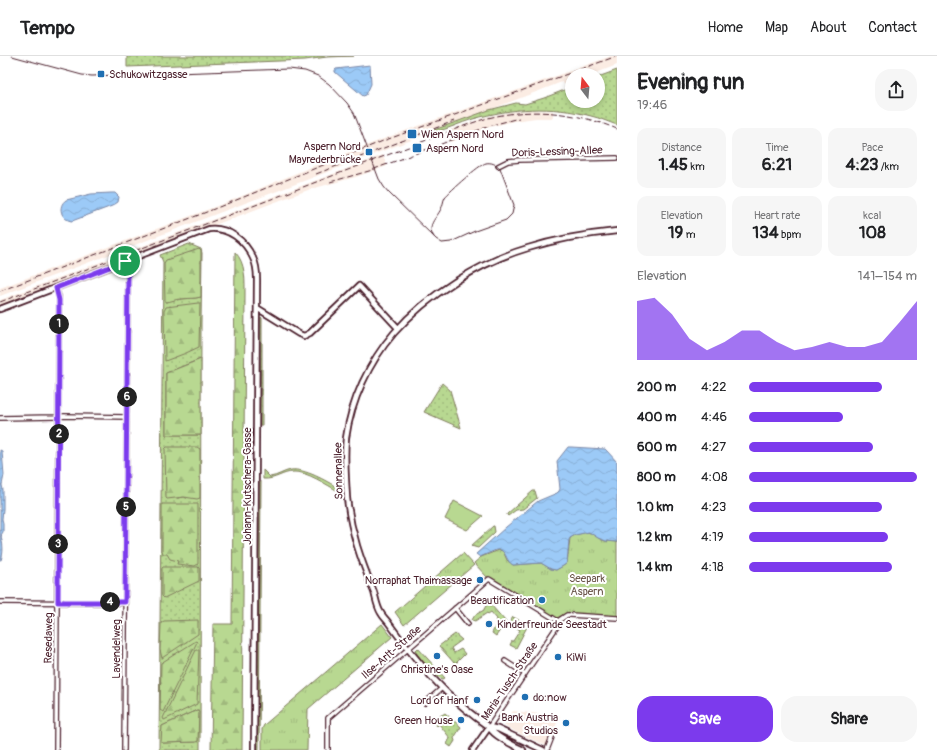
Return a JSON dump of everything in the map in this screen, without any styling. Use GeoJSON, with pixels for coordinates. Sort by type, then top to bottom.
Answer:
{"type":"FeatureCollection","features":[{"type":"Feature","properties":{"kind":"street","name":"Doris-Lessing-Allee"},"geometry":{"type":"LineString","coordinates":[[498,166],[504,162],[514,160],[617,158]]}},
{"type":"Feature","properties":{"kind":"street","name":"Johann-Kutschera-Gasse"},"geometry":{"type":"LineString","coordinates":[[125,261],[209,229],[230,232],[239,239],[254,258],[257,274],[254,750]]}},
{"type":"Feature","properties":{"kind":"street","name":"Sonnenallee"},"geometry":{"type":"LineString","coordinates":[[523,750],[513,746],[496,735],[488,727],[465,710],[442,688],[408,649],[382,615],[362,564],[350,521],[345,472],[346,440],[356,400],[373,364],[398,328],[417,310],[443,290],[470,273],[492,262],[527,248],[552,241],[617,231]]}},
{"type":"Feature","properties":{"kind":"street"},"geometry":{"type":"LineString","coordinates":[[0,309],[125,261]]}},
{"type":"Feature","properties":{"kind":"street","name":"Lavendelweg"},"geometry":{"type":"LineString","coordinates":[[124,750],[128,274],[125,261]]}},
{"type":"Feature","properties":{"kind":"street"},"geometry":{"type":"LineString","coordinates":[[257,308],[304,336],[310,333],[359,286],[398,328]]}},
{"type":"Feature","properties":{"kind":"street","name":"Resedaweg"},"geometry":{"type":"LineString","coordinates":[[56,288],[59,300],[56,750]]}},
{"type":"Feature","properties":{"kind":"street"},"geometry":{"type":"LineString","coordinates":[[0,418],[127,417]]}},
{"type":"Feature","properties":{"kind":"street","name":"Ilse-Arlt-Straße"},"geometry":{"type":"LineString","coordinates":[[328,750],[328,718],[489,579],[558,621]]}},
{"type":"Feature","properties":{"kind":"street"},"geometry":{"type":"LineString","coordinates":[[0,602],[125,602]]}},
{"type":"Feature","properties":{"kind":"street"},"geometry":{"type":"LineString","coordinates":[[455,608],[468,624]]}},
{"type":"Feature","properties":{"kind":"street"},"geometry":{"type":"LineString","coordinates":[[558,621],[570,615],[617,618]]}},
{"type":"Feature","properties":{"kind":"street","name":"Maria-Tusch-Straße"},"geometry":{"type":"LineString","coordinates":[[473,750],[558,626],[558,621]]}},
{"type":"Feature","properties":{"kind":"street"},"geometry":{"type":"LineString","coordinates":[[505,661],[525,674]]}},
{"type":"Feature","properties":{"kind":"street"},"geometry":{"type":"LineString","coordinates":[[426,703],[442,688]]}},
{"type":"Feature","properties":{"kind":"street","name":"Sonnenallee"},"geometry":{"type":"LineString","coordinates":[[488,727],[498,728],[543,750]]}},
{"type":"Feature","properties":{"kind":"street"},"geometry":{"type":"LineString","coordinates":[[547,750],[552,738]]}},
{"type":"Feature","properties":{"kind":"shaded area"},"geometry":{"type":"Polygon","coordinates":[[[611,56],[617,56],[617,65],[605,70],[605,68],[578,68],[611,56]]]}},
{"type":"Feature","properties":{"kind":"shaded area"},"geometry":{"type":"Polygon","coordinates":[[[565,73],[565,85],[562,82],[0,296],[0,288],[230,201],[320,163],[565,73]]]}},
{"type":"Feature","properties":{"kind":"shaded area"},"geometry":{"type":"Polygon","coordinates":[[[530,110],[553,111],[553,118],[536,118],[514,121],[490,127],[451,142],[447,131],[486,117],[530,110]]]}},
{"type":"Feature","properties":{"kind":"shaded area"},"geometry":{"type":"Polygon","coordinates":[[[383,155],[387,166],[286,198],[0,306],[0,300],[383,155]]]}},
{"type":"Feature","properties":{"kind":"shaded area"},"geometry":{"type":"Polygon","coordinates":[[[513,711],[560,716],[547,746],[504,725],[513,711]]]}},
{"type":"Feature","properties":{"kind":"green space"},"geometry":{"type":"Polygon","coordinates":[[[127,56],[354,56],[327,57],[305,60],[127,67],[127,56]]]}},
{"type":"Feature","properties":{"kind":"green space"},"geometry":{"type":"Polygon","coordinates":[[[617,70],[617,125],[598,118],[561,110],[532,109],[488,115],[440,131],[435,132],[434,130],[489,110],[516,103],[525,104],[565,90],[565,108],[605,108],[605,74],[617,70]]]}},
{"type":"Feature","properties":{"kind":"green space"},"geometry":{"type":"Polygon","coordinates":[[[189,244],[201,249],[202,253],[201,418],[200,359],[166,373],[166,435],[201,435],[200,750],[159,750],[163,262],[160,255],[189,244]],[[199,249],[177,300],[201,297],[201,252],[199,249]],[[200,450],[177,498],[187,498],[200,450]],[[197,710],[162,726],[163,743],[196,742],[198,741],[198,710],[197,710]]]}},
{"type":"Feature","properties":{"kind":"green space"},"geometry":{"type":"Polygon","coordinates":[[[199,249],[201,251],[201,297],[165,302],[164,263],[166,260],[199,249]]]}},
{"type":"Feature","properties":{"kind":"green space"},"geometry":{"type":"Polygon","coordinates":[[[235,252],[239,256],[243,267],[245,284],[242,750],[211,750],[213,624],[232,624],[235,252]]]}},
{"type":"Feature","properties":{"kind":"green space"},"geometry":{"type":"Polygon","coordinates":[[[200,303],[199,347],[165,361],[164,311],[166,307],[200,303]]]}},
{"type":"Feature","properties":{"kind":"green space"},"geometry":{"type":"Polygon","coordinates":[[[261,317],[262,425],[260,425],[261,317]]]}},
{"type":"Feature","properties":{"kind":"green space"},"geometry":{"type":"Polygon","coordinates":[[[201,359],[201,435],[166,435],[166,373],[201,359]]]}},
{"type":"Feature","properties":{"kind":"green space"},"geometry":{"type":"Polygon","coordinates":[[[442,383],[450,390],[461,428],[424,412],[442,383]]]}},
{"type":"Feature","properties":{"kind":"green space"},"geometry":{"type":"Polygon","coordinates":[[[167,447],[197,447],[200,449],[200,498],[166,498],[165,449],[167,447]]]}},
{"type":"Feature","properties":{"kind":"green space"},"geometry":{"type":"Polygon","coordinates":[[[263,470],[270,477],[291,470],[302,471],[328,482],[338,488],[338,491],[299,472],[290,472],[272,478],[263,479],[263,470]]]}},
{"type":"Feature","properties":{"kind":"green space"},"geometry":{"type":"Polygon","coordinates":[[[260,482],[259,750],[257,750],[260,482]]]}},
{"type":"Feature","properties":{"kind":"green space"},"geometry":{"type":"Polygon","coordinates":[[[533,491],[535,491],[537,498],[523,509],[516,510],[508,516],[507,515],[507,514],[533,491]]]}},
{"type":"Feature","properties":{"kind":"green space"},"geometry":{"type":"Polygon","coordinates":[[[454,501],[483,516],[467,530],[445,519],[454,501]]]}},
{"type":"Feature","properties":{"kind":"green space"},"geometry":{"type":"Polygon","coordinates":[[[162,504],[198,504],[198,564],[195,566],[177,564],[178,561],[170,559],[167,554],[163,554],[162,504]]]}},
{"type":"Feature","properties":{"kind":"green space"},"geometry":{"type":"Polygon","coordinates":[[[493,526],[495,532],[478,548],[471,546],[493,526]]]}},
{"type":"Feature","properties":{"kind":"green space","name":"Seepark Aspern"},"geometry":{"type":"Polygon","coordinates":[[[587,532],[602,540],[617,542],[617,616],[566,613],[557,618],[492,578],[487,577],[474,563],[481,557],[499,550],[503,551],[507,560],[513,565],[541,563],[551,569],[556,570],[567,563],[570,538],[587,532]]]}},
{"type":"Feature","properties":{"kind":"green space"},"geometry":{"type":"Polygon","coordinates":[[[463,553],[474,565],[404,625],[395,612],[463,553]]]}},
{"type":"Feature","properties":{"kind":"green space"},"geometry":{"type":"Polygon","coordinates":[[[163,567],[198,567],[199,581],[164,598],[162,596],[163,567]]]}},
{"type":"Feature","properties":{"kind":"green space"},"geometry":{"type":"Polygon","coordinates":[[[488,603],[506,622],[496,636],[492,633],[497,623],[497,619],[491,612],[475,621],[472,620],[475,615],[484,610],[488,603]]]}},
{"type":"Feature","properties":{"kind":"green space"},"geometry":{"type":"Polygon","coordinates":[[[513,617],[528,625],[516,648],[510,645],[520,630],[509,623],[513,617]]]}},
{"type":"Feature","properties":{"kind":"green space"},"geometry":{"type":"Polygon","coordinates":[[[198,620],[198,634],[162,658],[160,650],[161,623],[164,621],[198,620]]]}},
{"type":"Feature","properties":{"kind":"green space"},"geometry":{"type":"Polygon","coordinates":[[[382,624],[392,637],[308,709],[307,750],[262,750],[262,729],[264,725],[382,624]]]}},
{"type":"Feature","properties":{"kind":"green space"},"geometry":{"type":"Polygon","coordinates":[[[455,634],[462,640],[451,648],[454,653],[461,649],[465,654],[455,664],[439,646],[455,634]]]}},
{"type":"Feature","properties":{"kind":"green space"},"geometry":{"type":"Polygon","coordinates":[[[196,641],[197,642],[163,712],[160,710],[161,663],[196,641]]]}},
{"type":"Feature","properties":{"kind":"green space"},"geometry":{"type":"Polygon","coordinates":[[[418,648],[445,678],[443,679],[435,675],[420,659],[415,651],[418,648]]]}},
{"type":"Feature","properties":{"kind":"green space"},"geometry":{"type":"Polygon","coordinates":[[[196,650],[199,650],[197,704],[164,720],[163,718],[196,650]]]}},
{"type":"Feature","properties":{"kind":"green space"},"geometry":{"type":"Polygon","coordinates":[[[197,710],[199,711],[198,741],[161,742],[162,726],[197,710]]]}},
{"type":"Feature","properties":{"kind":"green space"},"geometry":{"type":"Polygon","coordinates":[[[445,713],[461,727],[454,738],[455,741],[451,747],[447,744],[450,738],[439,724],[437,726],[434,722],[437,722],[437,719],[445,713]]]}},
{"type":"Feature","properties":{"kind":"water"},"geometry":{"type":"Polygon","coordinates":[[[370,65],[371,84],[366,95],[363,96],[335,72],[336,69],[370,65]]]}},
{"type":"Feature","properties":{"kind":"water"},"geometry":{"type":"Polygon","coordinates":[[[115,193],[119,197],[118,202],[112,206],[72,221],[65,218],[63,215],[61,209],[66,200],[91,194],[115,193]]]}},
{"type":"Feature","properties":{"kind":"water"},"geometry":{"type":"Polygon","coordinates":[[[568,447],[605,449],[617,462],[617,542],[606,541],[589,532],[575,535],[569,540],[567,563],[556,570],[551,569],[541,563],[513,565],[509,562],[501,550],[496,550],[480,557],[476,554],[538,501],[559,491],[557,461],[568,447]]]}},
{"type":"Feature","properties":{"kind":"water"},"geometry":{"type":"Polygon","coordinates":[[[0,450],[2,451],[4,475],[2,485],[3,532],[1,535],[3,551],[1,560],[0,560],[0,450]]]}},
{"type":"Feature","properties":{"kind":"tram line"},"geometry":{"type":"LineString","coordinates":[[12,56],[82,75],[92,76],[289,69],[305,71],[318,76],[329,84],[347,103],[354,113],[379,179],[384,187],[389,193],[436,239],[442,243],[451,242],[475,231],[506,220],[512,214],[514,205],[500,168],[495,164],[486,163],[465,178],[445,197],[442,208],[431,226],[434,237]]}},
{"type":"Feature","properties":{"kind":"railway"},"geometry":{"type":"LineString","coordinates":[[0,291],[204,213],[383,141],[617,56]]}},
{"type":"Feature","properties":{"kind":"railway"},"geometry":{"type":"LineString","coordinates":[[0,302],[458,128],[488,118],[521,113],[554,113],[586,119],[617,129]]}},
{"type":"Feature","properties":{"kind":"railway"},"geometry":{"type":"LineString","coordinates":[[330,182],[369,171],[492,125],[519,118]]}},
{"type":"Feature","properties":{"kind":"railway"},"geometry":{"type":"LineString","coordinates":[[316,174],[454,121]]}},
{"type":"Feature","properties":{"kind":"place","name":"Schukowitzgasse"},"geometry":{"type":"Point","coordinates":[101,74]}},
{"type":"Feature","properties":{"kind":"place","name":"Wien Aspern Nord"},"geometry":{"type":"Point","coordinates":[412,134]}},
{"type":"Feature","properties":{"kind":"place","name":"Aspern Nord"},"geometry":{"type":"Point","coordinates":[417,148]}},
{"type":"Feature","properties":{"kind":"place","name":"Aspern Nord Mayrederbrücke"},"geometry":{"type":"Point","coordinates":[369,152]}},
{"type":"Feature","properties":{"kind":"place","name":"Norraphat Thaimassage"},"geometry":{"type":"Point","coordinates":[480,580]}},
{"type":"Feature","properties":{"kind":"place","name":"Beautification"},"geometry":{"type":"Point","coordinates":[542,600]}},
{"type":"Feature","properties":{"kind":"place","name":"Kinderfreunde Seestadt"},"geometry":{"type":"Point","coordinates":[489,624]}},
{"type":"Feature","properties":{"kind":"place","name":"Christine's Oase"},"geometry":{"type":"Point","coordinates":[437,656]}},
{"type":"Feature","properties":{"kind":"place","name":"KiWi"},"geometry":{"type":"Point","coordinates":[558,657]}},
{"type":"Feature","properties":{"kind":"place","name":"do:now"},"geometry":{"type":"Point","coordinates":[525,697]}},
{"type":"Feature","properties":{"kind":"place","name":"Lord of Hanf"},"geometry":{"type":"Point","coordinates":[477,700]}},
{"type":"Feature","properties":{"kind":"place","name":"Green House"},"geometry":{"type":"Point","coordinates":[461,720]}},
{"type":"Feature","properties":{"kind":"place","name":"Bank Austria Studios"},"geometry":{"type":"Point","coordinates":[566,723]}},
{"type":"Feature","properties":{"kind":"route"},"geometry":{"type":"LineString","coordinates":[[125,261],[128,274],[125,602],[58,602],[59,297],[56,288],[125,261]]}}]}
